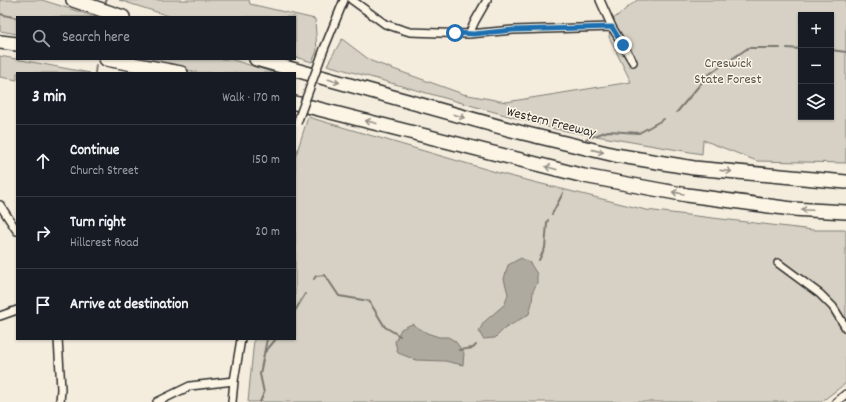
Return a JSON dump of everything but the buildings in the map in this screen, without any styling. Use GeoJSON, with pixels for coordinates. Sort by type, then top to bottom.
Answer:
{"type":"FeatureCollection","features":[{"type":"Feature","properties":{"kind":"highway"},"geometry":{"type":"LineString","coordinates":[[72,0],[120,16]]}},
{"type":"Feature","properties":{"kind":"highway"},"geometry":{"type":"LineString","coordinates":[[0,42],[16,44]]}},
{"type":"Feature","properties":{"kind":"highway"},"geometry":{"type":"LineString","coordinates":[[111,60],[176,72]]}},
{"type":"Feature","properties":{"kind":"highway","name":"Western Freeway"},"geometry":{"type":"LineString","coordinates":[[260,60],[519,132],[615,155],[694,168],[846,182]]}},
{"type":"Feature","properties":{"kind":"highway"},"geometry":{"type":"LineString","coordinates":[[296,103],[584,176],[687,195],[792,209],[846,212]]}},
{"type":"Feature","properties":{"kind":"street"},"geometry":{"type":"LineString","coordinates":[[296,125],[344,0]]}},
{"type":"Feature","properties":{"kind":"street"},"geometry":{"type":"LineString","coordinates":[[352,0],[382,22],[400,30],[414,32],[469,34],[506,30],[612,27]]}},
{"type":"Feature","properties":{"kind":"street"},"geometry":{"type":"LineString","coordinates":[[469,34],[474,21],[487,0]]}},
{"type":"Feature","properties":{"kind":"street"},"geometry":{"type":"LineString","coordinates":[[600,0],[612,27],[633,62]]}},
{"type":"Feature","properties":{"kind":"street"},"geometry":{"type":"LineString","coordinates":[[0,205],[16,229]]}},
{"type":"Feature","properties":{"kind":"street"},"geometry":{"type":"LineString","coordinates":[[778,263],[820,294],[833,307],[846,328]]}},
{"type":"Feature","properties":{"kind":"street"},"geometry":{"type":"LineString","coordinates":[[0,316],[16,310]]}},
{"type":"Feature","properties":{"kind":"street"},"geometry":{"type":"LineString","coordinates":[[58,340],[61,389],[60,402]]}},
{"type":"Feature","properties":{"kind":"street"},"geometry":{"type":"LineString","coordinates":[[232,402],[241,340]]}},
{"type":"Feature","properties":{"kind":"street"},"geometry":{"type":"LineString","coordinates":[[157,402],[190,386],[234,381]]}},
{"type":"Feature","properties":{"kind":"street"},"geometry":{"type":"LineString","coordinates":[[836,402],[846,394]]}},
{"type":"Feature","properties":{"kind":"green space"},"geometry":{"type":"Polygon","coordinates":[[[0,0],[42,0],[93,16],[16,16],[16,34],[0,31],[0,0]]]}},
{"type":"Feature","properties":{"kind":"green space"},"geometry":{"type":"Polygon","coordinates":[[[119,0],[249,0],[250,4],[315,19],[317,51],[312,62],[296,57],[296,16],[169,16],[119,0]]]}},
{"type":"Feature","properties":{"kind":"green space","name":"Creswick State Forest"},"geometry":{"type":"Polygon","coordinates":[[[637,0],[846,0],[846,163],[757,161],[703,140],[702,154],[555,129],[327,65],[342,39],[371,61],[463,94],[506,102],[631,82],[609,37],[612,20],[637,0]]]}},
{"type":"Feature","properties":{"kind":"green space"},"geometry":{"type":"Polygon","coordinates":[[[0,56],[85,72],[16,72],[16,80],[0,77],[0,56]]]}},
{"type":"Feature","properties":{"kind":"green space"},"geometry":{"type":"Polygon","coordinates":[[[140,60],[233,60],[272,72],[195,72],[140,60]]]}},
{"type":"Feature","properties":{"kind":"green space"},"geometry":{"type":"Polygon","coordinates":[[[308,117],[506,175],[646,210],[813,230],[846,230],[846,383],[821,402],[248,402],[254,340],[296,340],[296,155],[308,117]]]}},
{"type":"Feature","properties":{"kind":"shaded area"},"geometry":{"type":"Polygon","coordinates":[[[521,258],[530,263],[537,274],[537,283],[533,291],[529,314],[504,329],[495,338],[483,339],[479,331],[484,322],[505,304],[508,294],[504,279],[508,265],[521,258]]]}},
{"type":"Feature","properties":{"kind":"shaded area"},"geometry":{"type":"Polygon","coordinates":[[[412,324],[427,333],[439,337],[448,337],[455,341],[464,353],[463,365],[445,361],[416,360],[398,353],[395,342],[401,329],[412,324]]]}},
{"type":"Feature","properties":{"kind":"waterway"},"geometry":{"type":"LineString","coordinates":[[0,14],[16,18]]}},
{"type":"Feature","properties":{"kind":"waterway"},"geometry":{"type":"LineString","coordinates":[[677,112],[708,75],[748,48],[780,48]]}},
{"type":"Feature","properties":{"kind":"waterway"},"geometry":{"type":"LineString","coordinates":[[787,48],[798,49]]}},
{"type":"Feature","properties":{"kind":"waterway"},"geometry":{"type":"LineString","coordinates":[[834,50],[846,52]]}},
{"type":"Feature","properties":{"kind":"waterway"},"geometry":{"type":"LineString","coordinates":[[95,72],[96,65]]}},
{"type":"Feature","properties":{"kind":"waterway"},"geometry":{"type":"LineString","coordinates":[[586,139],[608,131],[639,133],[664,119]]}},
{"type":"Feature","properties":{"kind":"waterway"},"geometry":{"type":"LineString","coordinates":[[552,214],[563,193]]}},
{"type":"Feature","properties":{"kind":"waterway"},"geometry":{"type":"LineString","coordinates":[[539,260],[545,248],[548,220]]}},
{"type":"Feature","properties":{"kind":"waterway"},"geometry":{"type":"LineString","coordinates":[[314,279],[316,276],[325,275],[339,296],[369,301],[385,327],[400,336]]}},
{"type":"Feature","properties":{"kind":"waterway"},"geometry":{"type":"LineString","coordinates":[[296,309],[305,294]]}},
{"type":"Feature","properties":{"kind":"waterway"},"geometry":{"type":"LineString","coordinates":[[260,402],[264,393],[260,374],[267,340]]}},
{"type":"Feature","properties":{"kind":"waterway"},"geometry":{"type":"LineString","coordinates":[[265,352],[275,340]]}},
{"type":"Feature","properties":{"kind":"waterway"},"geometry":{"type":"LineString","coordinates":[[459,350],[473,348],[476,345]]}},
{"type":"Feature","properties":{"kind":"route"},"geometry":{"type":"LineString","coordinates":[[455,33],[474,34],[513,30],[612,27],[623,45]]}}]}
